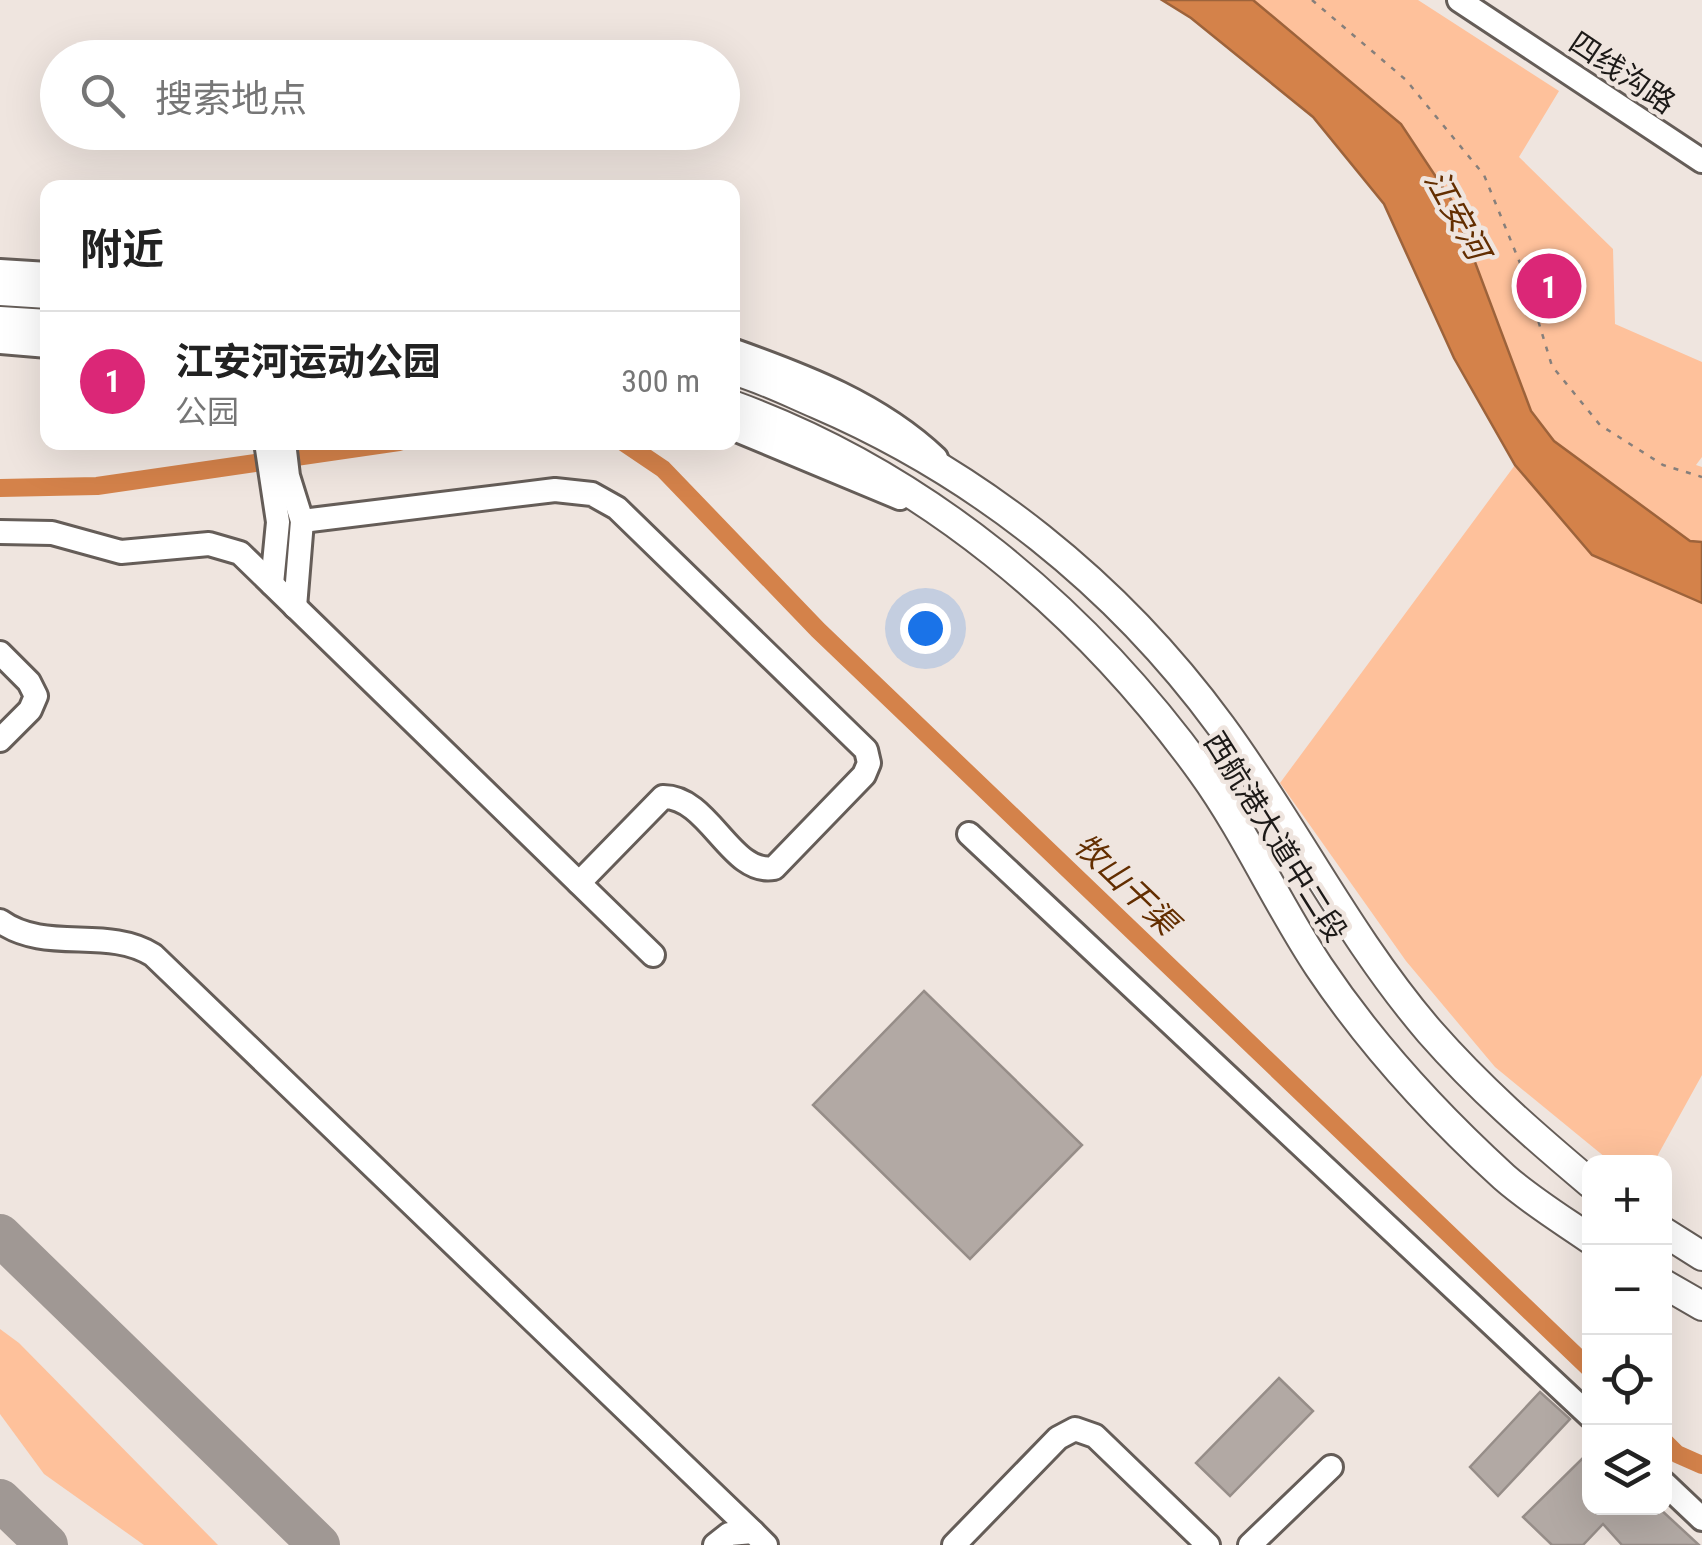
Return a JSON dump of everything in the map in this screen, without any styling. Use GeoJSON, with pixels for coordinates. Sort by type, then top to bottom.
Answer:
{"type":"FeatureCollection","features":[{"type":"Feature","properties":{"kind":"main road"},"geometry":{"type":"LineString","coordinates":[[0,290],[40,293]]}},
{"type":"Feature","properties":{"kind":"main road"},"geometry":{"type":"LineString","coordinates":[[0,321],[40,324]]}},
{"type":"Feature","properties":{"kind":"main road","name":"西航港大道中二段"},"geometry":{"type":"LineString","coordinates":[[740,373],[843,415],[949,470],[1041,535],[1148,638],[1220,726],[1344,915],[1428,1030],[1505,1112],[1582,1175]]}},
{"type":"Feature","properties":{"kind":"main road","name":"西航港大道中二段"},"geometry":{"type":"LineString","coordinates":[[740,408],[799,429],[867,463],[1042,591],[1135,689],[1203,774],[1320,968],[1402,1074],[1506,1178],[1582,1233]]}},
{"type":"Feature","properties":{"kind":"main road"},"geometry":{"type":"LineString","coordinates":[[1672,1237],[1702,1256]]}},
{"type":"Feature","properties":{"kind":"main road"},"geometry":{"type":"LineString","coordinates":[[1672,1289],[1702,1306]]}},
{"type":"Feature","properties":{"kind":"street","name":"四线沟路"},"geometry":{"type":"LineString","coordinates":[[1459,0],[1702,161]]}},
{"type":"Feature","properties":{"kind":"street"},"geometry":{"type":"LineString","coordinates":[[0,270],[40,273]]}},
{"type":"Feature","properties":{"kind":"street"},"geometry":{"type":"LineString","coordinates":[[0,342],[40,345]]}},
{"type":"Feature","properties":{"kind":"street"},"geometry":{"type":"LineString","coordinates":[[740,353],[864,405],[913,436],[949,470]]}},
{"type":"Feature","properties":{"kind":"street"},"geometry":{"type":"LineString","coordinates":[[740,431],[946,518]]}},
{"type":"Feature","properties":{"kind":"street"},"geometry":{"type":"LineString","coordinates":[[269,450],[302,521],[294,607]]}},
{"type":"Feature","properties":{"kind":"street"},"geometry":{"type":"LineString","coordinates":[[272,584],[283,450]]}},
{"type":"Feature","properties":{"kind":"street"},"geometry":{"type":"LineString","coordinates":[[302,521],[555,490],[592,494],[617,508],[866,750],[869,763],[864,775],[774,868],[752,865],[686,802],[663,797],[579,883]]}},
{"type":"Feature","properties":{"kind":"street"},"geometry":{"type":"LineString","coordinates":[[0,532],[52,533],[121,552],[218,546],[240,552],[653,954]]}},
{"type":"Feature","properties":{"kind":"street"},"geometry":{"type":"LineString","coordinates":[[0,654],[30,682],[36,696],[30,710],[0,740]]}},
{"type":"Feature","properties":{"kind":"street"},"geometry":{"type":"LineString","coordinates":[[969,834],[1582,1409]]}},
{"type":"Feature","properties":{"kind":"street"},"geometry":{"type":"LineString","coordinates":[[0,921],[24,935],[121,943],[153,954],[759,1539]]}},
{"type":"Feature","properties":{"kind":"street"},"geometry":{"type":"LineString","coordinates":[[954,1545],[1058,1438],[1075,1429],[1095,1436],[1208,1545]]}},
{"type":"Feature","properties":{"kind":"street"},"geometry":{"type":"LineString","coordinates":[[1250,1545],[1331,1467]]}},
{"type":"Feature","properties":{"kind":"street"},"geometry":{"type":"LineString","coordinates":[[1672,1491],[1702,1519]]}},
{"type":"Feature","properties":{"kind":"street"},"geometry":{"type":"LineString","coordinates":[[716,1545],[729,1534],[759,1539]]}},
{"type":"Feature","properties":{"kind":"path"},"geometry":{"type":"LineString","coordinates":[[1312,0],[1406,80],[1484,175],[1522,268],[1552,366],[1600,426],[1664,465],[1702,477]]}},
{"type":"Feature","properties":{"kind":"shaded area"},"geometry":{"type":"Polygon","coordinates":[[[1253,0],[1418,0],[1559,91],[1519,157],[1613,249],[1615,324],[1702,362],[1702,457],[1696,465],[1702,467],[1702,542],[1691,541],[1554,441],[1531,411],[1452,201],[1401,124],[1253,0]]]}},
{"type":"Feature","properties":{"kind":"shaded area"},"geometry":{"type":"Polygon","coordinates":[[[1515,465],[1592,555],[1702,603],[1702,1075],[1658,1155],[1602,1155],[1495,1067],[1406,961],[1280,783],[1515,465]]]}},
{"type":"Feature","properties":{"kind":"shaded area"},"geometry":{"type":"Polygon","coordinates":[[[0,1329],[19,1343],[218,1545],[144,1545],[44,1474],[0,1414],[0,1329]]]}},
{"type":"Feature","properties":{"kind":"water","name":"江安河"},"geometry":{"type":"Polygon","coordinates":[[[1162,0],[1253,0],[1401,124],[1452,201],[1531,411],[1554,441],[1690,541],[1702,542],[1702,603],[1592,555],[1515,465],[1454,358],[1384,204],[1313,117],[1191,18],[1162,0]]]}},
{"type":"Feature","properties":{"kind":"building"},"geometry":{"type":"Polygon","coordinates":[[[924,991],[1082,1145],[970,1259],[813,1105],[924,991]]]}},
{"type":"Feature","properties":{"kind":"building"},"geometry":{"type":"Polygon","coordinates":[[[1279,1378],[1313,1411],[1230,1496],[1196,1463],[1279,1378]]]}},
{"type":"Feature","properties":{"kind":"building"},"geometry":{"type":"Polygon","coordinates":[[[1540,1392],[1570,1419],[1498,1496],[1470,1467],[1540,1392]]]}},
{"type":"Feature","properties":{"kind":"building"},"geometry":{"type":"Polygon","coordinates":[[[1582,1459],[1582,1515],[1667,1515],[1699,1545],[1622,1545],[1603,1524],[1583,1545],[1552,1545],[1523,1517],[1582,1459]]]}},
{"type":"Feature","properties":{"kind":"waterway","name":"牧山干渠"},"geometry":{"type":"LineString","coordinates":[[0,488],[97,486],[344,450]]}},
{"type":"Feature","properties":{"kind":"waterway","name":"牧山干渠"},"geometry":{"type":"LineString","coordinates":[[635,450],[663,469],[818,630],[1582,1361]]}},
{"type":"Feature","properties":{"kind":"waterway","name":"牧山干渠"},"geometry":{"type":"LineString","coordinates":[[1672,1449],[1702,1465]]}},
{"type":"Feature","properties":{"kind":"taxiway"},"geometry":{"type":"LineString","coordinates":[[0,1235],[319,1545]]}},
{"type":"Feature","properties":{"kind":"taxiway"},"geometry":{"type":"LineString","coordinates":[[0,1500],[47,1545]]}},
{"type":"Feature","properties":{"kind":"place","name":"江安河运动公园"},"geometry":{"type":"Point","coordinates":[1549,286]}}]}
